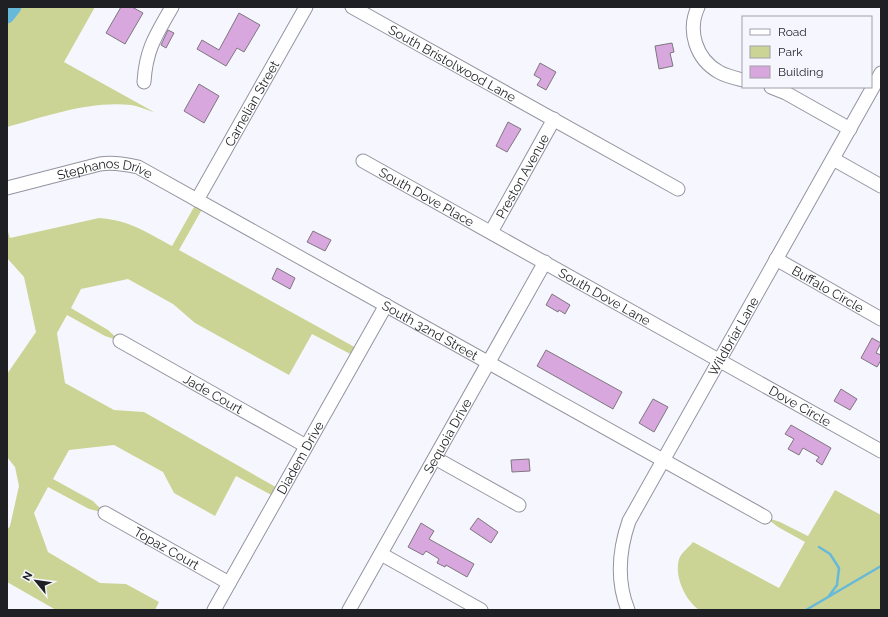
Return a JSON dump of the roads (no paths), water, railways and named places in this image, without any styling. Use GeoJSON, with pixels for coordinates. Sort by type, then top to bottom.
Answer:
{"type":"FeatureCollection","features":[{"type":"Feature","properties":{"kind":"street"},"geometry":{"type":"LineString","coordinates":[[144,82],[148,54],[152,42],[172,7]]}},
{"type":"Feature","properties":{"kind":"street","name":"Carnelian Street"},"geometry":{"type":"LineString","coordinates":[[197,200],[306,7]]}},
{"type":"Feature","properties":{"kind":"street","name":"South Bristolwood Lane"},"geometry":{"type":"LineString","coordinates":[[352,7],[678,189]]}},
{"type":"Feature","properties":{"kind":"street"},"geometry":{"type":"LineString","coordinates":[[698,7],[694,19],[693,29],[696,45],[703,59],[711,67],[720,72],[742,80]]}},
{"type":"Feature","properties":{"kind":"street","name":"Wildbriar Lane"},"geometry":{"type":"LineString","coordinates":[[628,610],[621,585],[621,552],[624,536],[635,509],[881,73]]}},
{"type":"Feature","properties":{"kind":"street"},"geometry":{"type":"LineString","coordinates":[[774,88],[786,93],[850,129]]}},
{"type":"Feature","properties":{"kind":"street","name":"Preston Avenue"},"geometry":{"type":"LineString","coordinates":[[491,232],[554,119]]}},
{"type":"Feature","properties":{"kind":"street"},"geometry":{"type":"LineString","coordinates":[[832,159],[881,186]]}},
{"type":"Feature","properties":{"kind":"street","name":"South Dove Place"},"geometry":{"type":"LineString","coordinates":[[363,161],[491,232]]}},
{"type":"Feature","properties":{"kind":"street","name":"Stephanos Drive"},"geometry":{"type":"LineString","coordinates":[[7,188],[111,162],[138,167],[197,200]]}},
{"type":"Feature","properties":{"kind":"street","name":"South 32nd Street"},"geometry":{"type":"LineString","coordinates":[[197,200],[766,517]]}},
{"type":"Feature","properties":{"kind":"street","name":"South Dove Lane"},"geometry":{"type":"LineString","coordinates":[[491,232],[720,360]]}},
{"type":"Feature","properties":{"kind":"street","name":"Buffalo Circle"},"geometry":{"type":"LineString","coordinates":[[776,259],[881,318]]}},
{"type":"Feature","properties":{"kind":"street","name":"Sequoia Drive"},"geometry":{"type":"LineString","coordinates":[[349,610],[545,262]]}},
{"type":"Feature","properties":{"kind":"street","name":"Diadem Drive"},"geometry":{"type":"LineString","coordinates":[[214,610],[386,305]]}},
{"type":"Feature","properties":{"kind":"street","name":"Jade Court"},"geometry":{"type":"LineString","coordinates":[[120,341],[306,446]]}},
{"type":"Feature","properties":{"kind":"street","name":"Dove Circle"},"geometry":{"type":"LineString","coordinates":[[720,360],[881,451]]}},
{"type":"Feature","properties":{"kind":"street"},"geometry":{"type":"LineString","coordinates":[[435,458],[519,505]]}},
{"type":"Feature","properties":{"kind":"street","name":"Topaz Court"},"geometry":{"type":"LineString","coordinates":[[105,513],[229,583]]}},
{"type":"Feature","properties":{"kind":"street"},"geometry":{"type":"LineString","coordinates":[[381,554],[481,610]]}},
{"type":"Feature","properties":{"kind":"waterway"},"geometry":{"type":"LineString","coordinates":[[7,16],[14,7]]}},
{"type":"Feature","properties":{"kind":"waterway"},"geometry":{"type":"LineString","coordinates":[[819,547],[830,554],[839,568],[837,585],[829,596]]}},
{"type":"Feature","properties":{"kind":"waterway"},"geometry":{"type":"LineString","coordinates":[[806,610],[881,566]]}}]}
